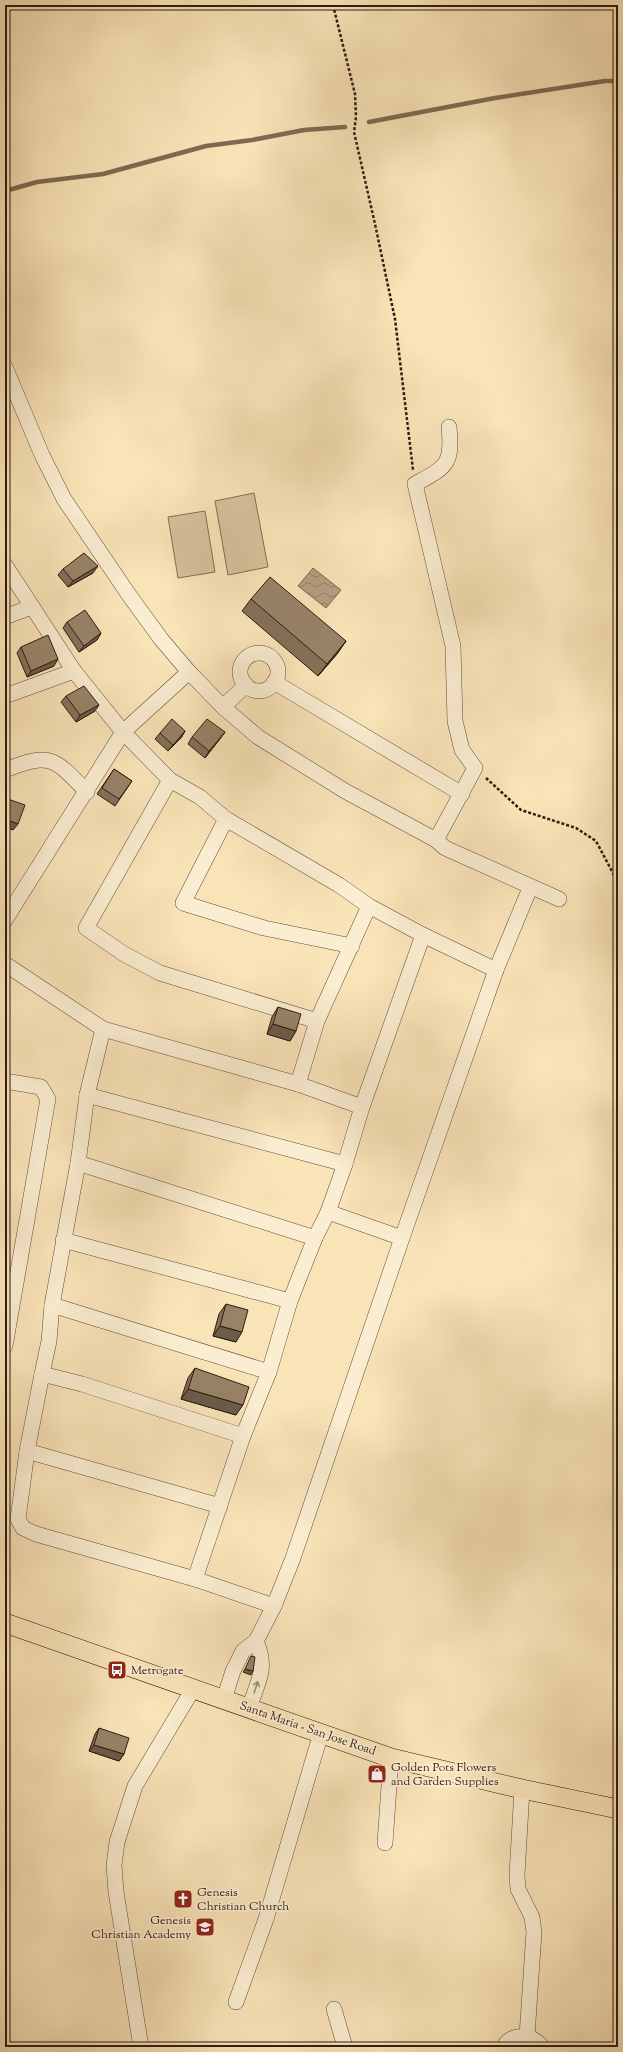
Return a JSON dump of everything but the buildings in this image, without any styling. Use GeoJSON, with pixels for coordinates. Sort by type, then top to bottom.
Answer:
{"type":"FeatureCollection","features":[{"type":"Feature","properties":{"kind":"main road","name":"Santa Maria - San Jose Road"},"geometry":{"type":"LineString","coordinates":[[5,1623],[391,1758],[522,1789],[618,1809]]}},
{"type":"Feature","properties":{"kind":"street"},"geometry":{"type":"LineString","coordinates":[[5,368],[42,455],[64,499],[129,595],[161,639],[189,672],[223,707],[258,737],[346,791],[436,840],[445,848],[530,888],[559,899]]}},
{"type":"Feature","properties":{"kind":"street"},"geometry":{"type":"LineString","coordinates":[[436,840],[475,768],[462,750],[455,721],[453,646],[415,484],[440,471],[449,459],[451,448],[449,427]]}},
{"type":"Feature","properties":{"kind":"street"},"geometry":{"type":"LineString","coordinates":[[5,565],[74,671],[123,732],[170,780],[200,797],[226,820],[340,885],[370,906],[423,935],[496,970]]}},
{"type":"Feature","properties":{"kind":"street"},"geometry":{"type":"LineString","coordinates":[[5,617],[31,606]]}},
{"type":"Feature","properties":{"kind":"street"},"geometry":{"type":"LineString","coordinates":[[254,654],[266,654],[276,663],[277,676],[274,682],[264,690],[257,690],[246,685],[240,674],[243,661],[254,654]]}},
{"type":"Feature","properties":{"kind":"street"},"geometry":{"type":"LineString","coordinates":[[5,696],[74,671]]}},
{"type":"Feature","properties":{"kind":"street"},"geometry":{"type":"LineString","coordinates":[[5,920],[123,732],[189,672]]}},
{"type":"Feature","properties":{"kind":"street"},"geometry":{"type":"LineString","coordinates":[[274,682],[462,794]]}},
{"type":"Feature","properties":{"kind":"street"},"geometry":{"type":"LineString","coordinates":[[223,707],[246,685]]}},
{"type":"Feature","properties":{"kind":"street"},"geometry":{"type":"LineString","coordinates":[[5,782],[9,769],[38,759],[51,761],[65,770],[86,792]]}},
{"type":"Feature","properties":{"kind":"street"},"geometry":{"type":"LineString","coordinates":[[170,780],[86,928],[124,954],[160,973],[317,1021]]}},
{"type":"Feature","properties":{"kind":"street"},"geometry":{"type":"LineString","coordinates":[[226,820],[183,903],[264,928],[352,946]]}},
{"type":"Feature","properties":{"kind":"street"},"geometry":{"type":"LineString","coordinates":[[224,1699],[233,1671],[243,1651],[256,1641],[274,1606],[293,1558],[402,1238],[496,970],[530,888]]}},
{"type":"Feature","properties":{"kind":"street"},"geometry":{"type":"LineString","coordinates":[[298,1084],[317,1021],[370,906]]}},
{"type":"Feature","properties":{"kind":"street"},"geometry":{"type":"LineString","coordinates":[[195,1579],[243,1436],[269,1372],[290,1301],[315,1238],[328,1212],[345,1164],[362,1107],[423,935]]}},
{"type":"Feature","properties":{"kind":"street"},"geometry":{"type":"LineString","coordinates":[[5,964],[102,1029],[298,1084],[362,1107]]}},
{"type":"Feature","properties":{"kind":"street"},"geometry":{"type":"LineString","coordinates":[[102,1029],[87,1094],[78,1163],[52,1305],[49,1341],[27,1451],[18,1519],[23,1528],[36,1534],[195,1579],[274,1606]]}},
{"type":"Feature","properties":{"kind":"street"},"geometry":{"type":"LineString","coordinates":[[5,1081],[41,1087],[48,1099],[5,1346]]}},
{"type":"Feature","properties":{"kind":"street"},"geometry":{"type":"LineString","coordinates":[[87,1094],[345,1164]]}},
{"type":"Feature","properties":{"kind":"street"},"geometry":{"type":"LineString","coordinates":[[78,1163],[315,1238]]}},
{"type":"Feature","properties":{"kind":"street"},"geometry":{"type":"LineString","coordinates":[[328,1212],[402,1238]]}},
{"type":"Feature","properties":{"kind":"street"},"geometry":{"type":"LineString","coordinates":[[63,1240],[290,1301]]}},
{"type":"Feature","properties":{"kind":"street"},"geometry":{"type":"LineString","coordinates":[[52,1305],[269,1372]]}},
{"type":"Feature","properties":{"kind":"street"},"geometry":{"type":"LineString","coordinates":[[42,1374],[82,1384],[243,1436]]}},
{"type":"Feature","properties":{"kind":"street"},"geometry":{"type":"LineString","coordinates":[[27,1451],[220,1506]]}},
{"type":"Feature","properties":{"kind":"street"},"geometry":{"type":"LineString","coordinates":[[249,1708],[262,1667],[262,1655],[256,1641]]}},
{"type":"Feature","properties":{"kind":"street"},"geometry":{"type":"LineString","coordinates":[[141,2047],[116,1892],[114,1865],[117,1842],[135,1786],[193,1689]]}},
{"type":"Feature","properties":{"kind":"street"},"geometry":{"type":"LineString","coordinates":[[236,2002],[266,1919],[321,1733]]}},
{"type":"Feature","properties":{"kind":"street"},"geometry":{"type":"LineString","coordinates":[[385,1843],[391,1758]]}},
{"type":"Feature","properties":{"kind":"street"},"geometry":{"type":"LineString","coordinates":[[522,1789],[517,1875],[518,1889],[532,1917],[534,1932],[527,2036]]}},
{"type":"Feature","properties":{"kind":"street"},"geometry":{"type":"LineString","coordinates":[[334,2009],[345,2047]]}},
{"type":"Feature","properties":{"kind":"street"},"geometry":{"type":"LineString","coordinates":[[504,2047],[515,2037],[527,2036],[537,2041],[542,2047]]}},
{"type":"Feature","properties":{"kind":"path"},"geometry":{"type":"LineString","coordinates":[[333,5],[355,94],[356,117],[354,132],[395,319],[415,484]]}},
{"type":"Feature","properties":{"kind":"path"},"geometry":{"type":"LineString","coordinates":[[475,768],[521,810],[576,828],[596,840],[615,877]]}},
{"type":"Feature","properties":{"kind":"shaded area"},"geometry":{"type":"Polygon","coordinates":[[[254,493],[268,567],[228,575],[215,501],[254,493]]]}},
{"type":"Feature","properties":{"kind":"shaded area"},"geometry":{"type":"Polygon","coordinates":[[[205,511],[215,572],[178,578],[168,517],[205,511]]]}},
{"type":"Feature","properties":{"kind":"water"},"geometry":{"type":"Polygon","coordinates":[[[313,568],[341,590],[326,608],[298,586],[313,568]]]}},
{"type":"Feature","properties":{"kind":"waterway"},"geometry":{"type":"LineString","coordinates":[[369,122],[495,98],[605,81],[618,81]]}},
{"type":"Feature","properties":{"kind":"waterway"},"geometry":{"type":"LineString","coordinates":[[5,191],[37,182],[103,174],[206,146],[252,140],[304,130],[345,127]]}},
{"type":"Feature","properties":{"kind":"place","name":"Metrogate"},"geometry":{"type":"Point","coordinates":[117,1670]}},
{"type":"Feature","properties":{"kind":"place","name":"Golden Pots Flowers and Garden Supplies"},"geometry":{"type":"Point","coordinates":[377,1774]}},
{"type":"Feature","properties":{"kind":"place","name":"Genesis Christian Church"},"geometry":{"type":"Point","coordinates":[183,1899]}},
{"type":"Feature","properties":{"kind":"place","name":"Genesis Christian Academy"},"geometry":{"type":"Point","coordinates":[205,1927]}}]}
